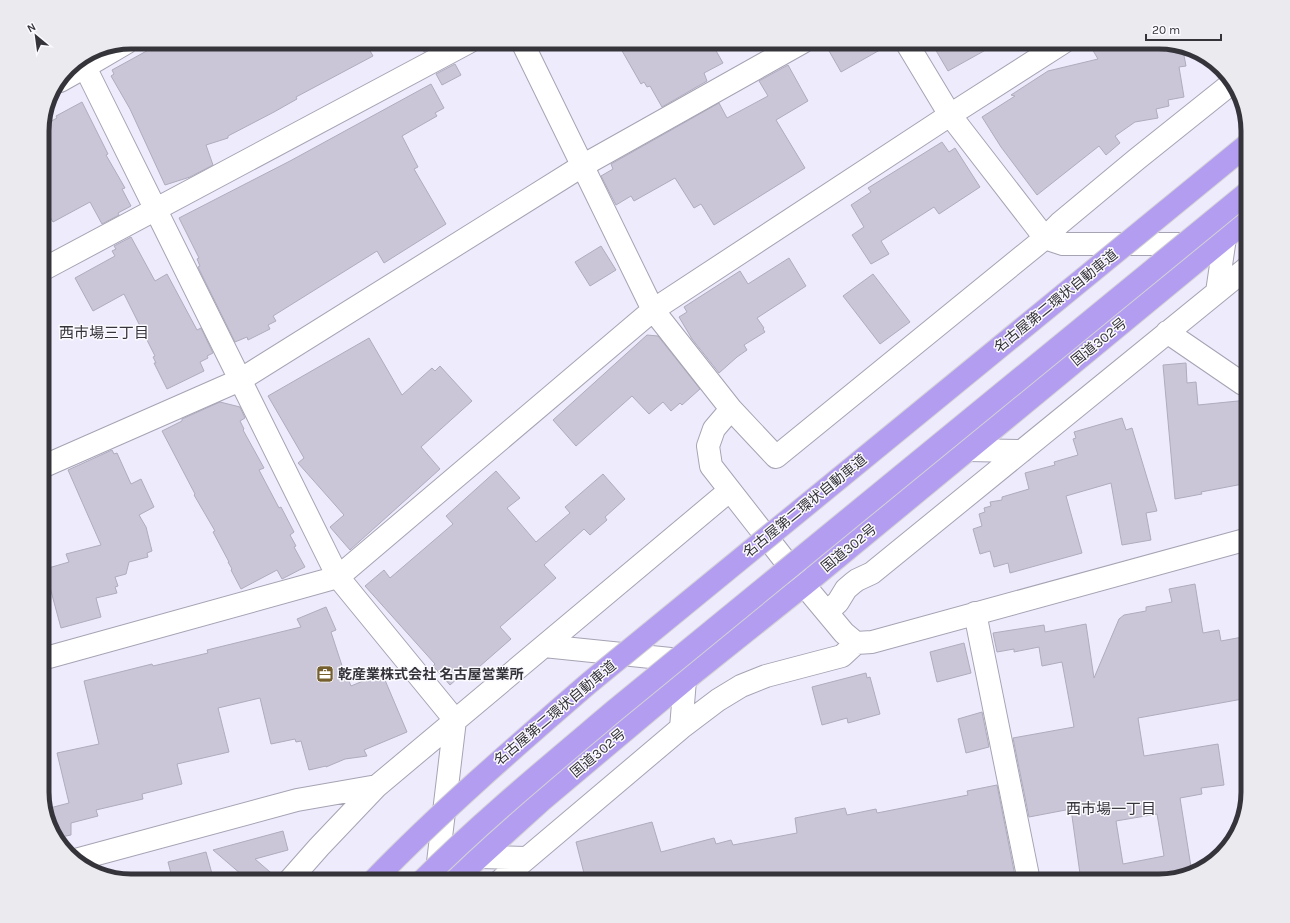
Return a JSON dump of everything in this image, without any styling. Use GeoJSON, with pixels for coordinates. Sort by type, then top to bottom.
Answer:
{"type":"FeatureCollection","features":[{"type":"Feature","properties":{"kind":"highway","name":"名古屋第二環状自動車道"},"geometry":{"type":"LineString","coordinates":[[380,874],[411,841],[480,777],[589,683],[1241,150]]}},
{"type":"Feature","properties":{"kind":"highway"},"geometry":{"type":"LineString","coordinates":[[429,874],[441,861],[521,790],[614,711],[1241,198]]}},
{"type":"Feature","properties":{"kind":"highway","name":"国道302号"},"geometry":{"type":"LineString","coordinates":[[461,874],[541,801],[685,680],[804,585],[1241,225]]}},
{"type":"Feature","properties":{"kind":"street"},"geometry":{"type":"LineString","coordinates":[[49,266],[456,49]]}},
{"type":"Feature","properties":{"kind":"street"},"geometry":{"type":"LineString","coordinates":[[525,49],[653,310],[732,409],[776,457],[1045,238],[1060,223],[1137,159],[1227,87]]}},
{"type":"Feature","properties":{"kind":"street"},"geometry":{"type":"LineString","coordinates":[[49,464],[240,380],[582,166],[791,49]]}},
{"type":"Feature","properties":{"kind":"street"},"geometry":{"type":"LineString","coordinates":[[910,49],[950,115],[1045,238],[1063,244],[1221,241],[1217,292]]}},
{"type":"Feature","properties":{"kind":"street"},"geometry":{"type":"LineString","coordinates":[[49,657],[338,577],[653,310],[1053,49]]}},
{"type":"Feature","properties":{"kind":"street"},"geometry":{"type":"LineString","coordinates":[[84,64],[338,577],[455,720],[437,874]]}},
{"type":"Feature","properties":{"kind":"street"},"geometry":{"type":"LineString","coordinates":[[827,612],[838,602],[846,589],[857,580],[872,573],[1241,273]]}},
{"type":"Feature","properties":{"kind":"street"},"geometry":{"type":"LineString","coordinates":[[1167,332],[1241,383]]}},
{"type":"Feature","properties":{"kind":"street"},"geometry":{"type":"LineString","coordinates":[[732,409],[714,429],[708,446],[711,466],[729,491],[804,585],[844,633],[856,642],[872,642],[1241,540]]}},
{"type":"Feature","properties":{"kind":"street"},"geometry":{"type":"LineString","coordinates":[[968,450],[1022,451]]}},
{"type":"Feature","properties":{"kind":"street"},"geometry":{"type":"LineString","coordinates":[[295,874],[377,786],[729,491]]}},
{"type":"Feature","properties":{"kind":"street"},"geometry":{"type":"LineString","coordinates":[[975,613],[1028,874]]}},
{"type":"Feature","properties":{"kind":"street"},"geometry":{"type":"LineString","coordinates":[[508,874],[681,728],[718,700],[741,686],[766,676],[842,656],[856,642]]}},
{"type":"Feature","properties":{"kind":"street"},"geometry":{"type":"LineString","coordinates":[[544,646],[707,663]]}},
{"type":"Feature","properties":{"kind":"street"},"geometry":{"type":"LineString","coordinates":[[681,728],[685,680]]}},
{"type":"Feature","properties":{"kind":"street"},"geometry":{"type":"LineString","coordinates":[[83,858],[297,800],[377,786]]}},
{"type":"Feature","properties":{"kind":"street"},"geometry":{"type":"LineString","coordinates":[[480,857],[526,858]]}},
{"type":"Feature","properties":{"kind":"building"},"geometry":{"type":"Polygon","coordinates":[[[150,49],[369,49],[373,56],[296,97],[297,99],[228,136],[228,138],[206,145],[213,165],[190,177],[165,185],[130,109],[111,76],[114,74],[112,70],[150,49]]]}},
{"type":"Feature","properties":{"kind":"building"},"geometry":{"type":"Polygon","coordinates":[[[422,49],[429,49],[424,52],[422,49]]]}},
{"type":"Feature","properties":{"kind":"building"},"geometry":{"type":"Polygon","coordinates":[[[621,49],[715,49],[723,63],[704,73],[707,81],[662,107],[650,86],[647,87],[644,82],[641,84],[621,49]]]}},
{"type":"Feature","properties":{"kind":"building"},"geometry":{"type":"Polygon","coordinates":[[[828,49],[882,49],[841,72],[828,49]]]}},
{"type":"Feature","properties":{"kind":"building"},"geometry":{"type":"Polygon","coordinates":[[[935,49],[987,49],[948,71],[935,49]]]}},
{"type":"Feature","properties":{"kind":"building"},"geometry":{"type":"Polygon","coordinates":[[[1092,49],[1158,49],[1184,53],[1186,66],[1179,67],[1184,97],[1168,100],[1169,106],[1156,109],[1158,118],[1135,122],[1115,136],[1120,143],[1106,155],[1099,146],[1037,195],[1001,147],[982,117],[1015,96],[1011,95],[1048,71],[1098,59],[1092,49]]]}},
{"type":"Feature","properties":{"kind":"building"},"geometry":{"type":"Polygon","coordinates":[[[455,64],[461,75],[442,85],[436,74],[455,64]]]}},
{"type":"Feature","properties":{"kind":"building"},"geometry":{"type":"Polygon","coordinates":[[[788,65],[808,101],[776,120],[805,168],[714,225],[701,204],[694,208],[675,178],[634,201],[631,196],[616,205],[601,176],[613,169],[611,164],[719,103],[727,118],[768,96],[759,81],[788,65]]]}},
{"type":"Feature","properties":{"kind":"building"},"geometry":{"type":"Polygon","coordinates":[[[431,84],[444,108],[435,113],[437,116],[402,136],[418,167],[414,169],[446,224],[384,263],[377,251],[273,316],[276,321],[268,325],[270,329],[248,340],[247,337],[235,342],[198,267],[200,266],[197,259],[199,258],[179,218],[290,161],[431,84]]]}},
{"type":"Feature","properties":{"kind":"building"},"geometry":{"type":"Polygon","coordinates":[[[82,102],[108,154],[106,155],[125,188],[122,189],[131,206],[118,213],[119,215],[102,224],[90,202],[53,222],[49,215],[49,126],[50,122],[57,118],[56,116],[82,102]]]}},
{"type":"Feature","properties":{"kind":"building"},"geometry":{"type":"Polygon","coordinates":[[[942,142],[949,152],[955,148],[980,187],[939,214],[934,207],[881,241],[889,254],[871,264],[852,235],[864,227],[851,205],[871,192],[868,188],[942,142]]]}},
{"type":"Feature","properties":{"kind":"building"},"geometry":{"type":"Polygon","coordinates":[[[131,237],[155,281],[167,274],[197,330],[201,328],[213,353],[207,356],[208,358],[200,362],[204,371],[167,389],[154,363],[156,363],[153,357],[155,356],[124,294],[93,311],[75,278],[115,256],[112,251],[116,249],[114,246],[131,237]]]}},
{"type":"Feature","properties":{"kind":"building"},"geometry":{"type":"Polygon","coordinates":[[[601,246],[616,270],[590,286],[575,262],[601,246]]]}},
{"type":"Feature","properties":{"kind":"building"},"geometry":{"type":"Polygon","coordinates":[[[789,258],[806,286],[757,318],[765,332],[744,345],[747,350],[719,373],[692,339],[679,317],[687,312],[684,307],[740,271],[748,284],[789,258]]]}},
{"type":"Feature","properties":{"kind":"building"},"geometry":{"type":"Polygon","coordinates":[[[873,274],[910,322],[880,344],[843,296],[873,274]]]}},
{"type":"Feature","properties":{"kind":"building"},"geometry":{"type":"Polygon","coordinates":[[[647,335],[658,336],[700,389],[682,405],[680,403],[671,411],[663,402],[649,414],[632,396],[576,446],[553,420],[647,335]]]}},
{"type":"Feature","properties":{"kind":"building"},"geometry":{"type":"Polygon","coordinates":[[[369,338],[402,395],[432,368],[435,371],[440,366],[472,401],[421,447],[440,469],[350,550],[330,527],[344,515],[298,463],[304,458],[268,396],[369,338]]]}},
{"type":"Feature","properties":{"kind":"building"},"geometry":{"type":"Polygon","coordinates":[[[1186,363],[1187,383],[1196,382],[1198,405],[1241,401],[1241,484],[1175,499],[1163,365],[1186,363]]]}},
{"type":"Feature","properties":{"kind":"building"},"geometry":{"type":"Polygon","coordinates":[[[220,402],[240,407],[245,418],[240,421],[244,429],[243,430],[264,468],[259,470],[279,508],[281,507],[294,532],[290,535],[296,546],[294,547],[305,567],[282,579],[277,570],[241,589],[213,532],[215,531],[194,495],[195,494],[162,431],[182,421],[182,419],[220,402]]]}},
{"type":"Feature","properties":{"kind":"building"},"geometry":{"type":"Polygon","coordinates":[[[1122,418],[1126,430],[1132,428],[1157,511],[1146,513],[1151,540],[1122,545],[1111,483],[1066,496],[1082,553],[1010,573],[1008,563],[994,567],[990,551],[980,554],[973,529],[982,526],[979,514],[985,512],[984,508],[991,506],[990,502],[1002,500],[1002,497],[1029,489],[1025,473],[1055,465],[1054,462],[1078,455],[1073,439],[1076,438],[1074,432],[1122,418]]]}},
{"type":"Feature","properties":{"kind":"building"},"geometry":{"type":"Polygon","coordinates":[[[112,450],[114,454],[117,453],[131,484],[141,479],[154,507],[139,515],[146,527],[152,551],[147,553],[148,557],[129,562],[126,574],[115,577],[118,586],[115,587],[117,593],[96,598],[101,617],[61,628],[49,584],[49,568],[69,562],[66,554],[101,545],[68,470],[112,450]]]}},
{"type":"Feature","properties":{"kind":"building"},"geometry":{"type":"Polygon","coordinates":[[[496,471],[520,498],[507,508],[536,542],[570,513],[565,507],[603,474],[625,499],[605,517],[607,520],[590,535],[584,529],[544,565],[556,578],[500,627],[511,639],[471,674],[467,670],[450,685],[433,666],[435,664],[365,586],[384,570],[390,578],[453,524],[446,516],[496,471]]]}},
{"type":"Feature","properties":{"kind":"building"},"geometry":{"type":"Polygon","coordinates":[[[1195,584],[1203,633],[1219,630],[1221,641],[1241,637],[1241,699],[1138,718],[1144,756],[1218,744],[1224,785],[1201,788],[1202,794],[1180,798],[1191,867],[1185,870],[1158,874],[1080,874],[1071,809],[1029,817],[1013,738],[1074,727],[1062,662],[1042,666],[1039,647],[1014,652],[1014,649],[997,652],[993,633],[1044,625],[1045,632],[1086,624],[1094,678],[1119,619],[1124,615],[1146,611],[1146,607],[1172,602],[1169,589],[1195,584]],[[1157,814],[1116,821],[1123,864],[1164,856],[1157,814]]]}},
{"type":"Feature","properties":{"kind":"building"},"geometry":{"type":"Polygon","coordinates":[[[326,607],[336,630],[331,632],[347,681],[349,681],[351,686],[382,673],[407,732],[364,750],[367,756],[345,759],[326,767],[309,770],[301,741],[296,742],[295,739],[271,744],[260,698],[218,708],[229,752],[177,764],[182,784],[142,794],[143,799],[96,810],[98,816],[71,823],[71,835],[62,837],[55,823],[51,808],[69,803],[57,753],[99,744],[84,681],[152,664],[153,666],[208,653],[207,650],[301,627],[297,619],[326,607]]]}},
{"type":"Feature","properties":{"kind":"building"},"geometry":{"type":"Polygon","coordinates":[[[964,643],[971,673],[937,682],[930,652],[964,643]]]}},
{"type":"Feature","properties":{"kind":"building"},"geometry":{"type":"Polygon","coordinates":[[[866,673],[867,678],[870,677],[880,714],[848,723],[847,718],[822,725],[812,687],[866,673]]]}},
{"type":"Feature","properties":{"kind":"building"},"geometry":{"type":"Polygon","coordinates":[[[982,712],[989,747],[966,753],[958,719],[982,712]]]}},
{"type":"Feature","properties":{"kind":"building"},"geometry":{"type":"Polygon","coordinates":[[[997,785],[1015,874],[584,874],[576,842],[652,822],[661,852],[714,838],[716,844],[731,840],[733,845],[797,833],[795,818],[845,808],[847,815],[876,809],[877,813],[968,795],[967,791],[997,785]]]}},
{"type":"Feature","properties":{"kind":"building"},"geometry":{"type":"Polygon","coordinates":[[[283,831],[288,850],[255,859],[272,874],[241,874],[213,850],[283,831]]]}},
{"type":"Feature","properties":{"kind":"building"},"geometry":{"type":"Polygon","coordinates":[[[206,852],[212,874],[171,874],[168,862],[206,852]]]}},
{"type":"Feature","properties":{"kind":"place","name":"乾産業株式会社 名古屋営業所"},"geometry":{"type":"Point","coordinates":[325,674]}},
{"type":"Feature","properties":{"kind":"district","name":"西市場三丁目"},"geometry":{"type":"Point","coordinates":[104,333]}},
{"type":"Feature","properties":{"kind":"district","name":"西市場一丁目"},"geometry":{"type":"Point","coordinates":[1111,809]}}]}
